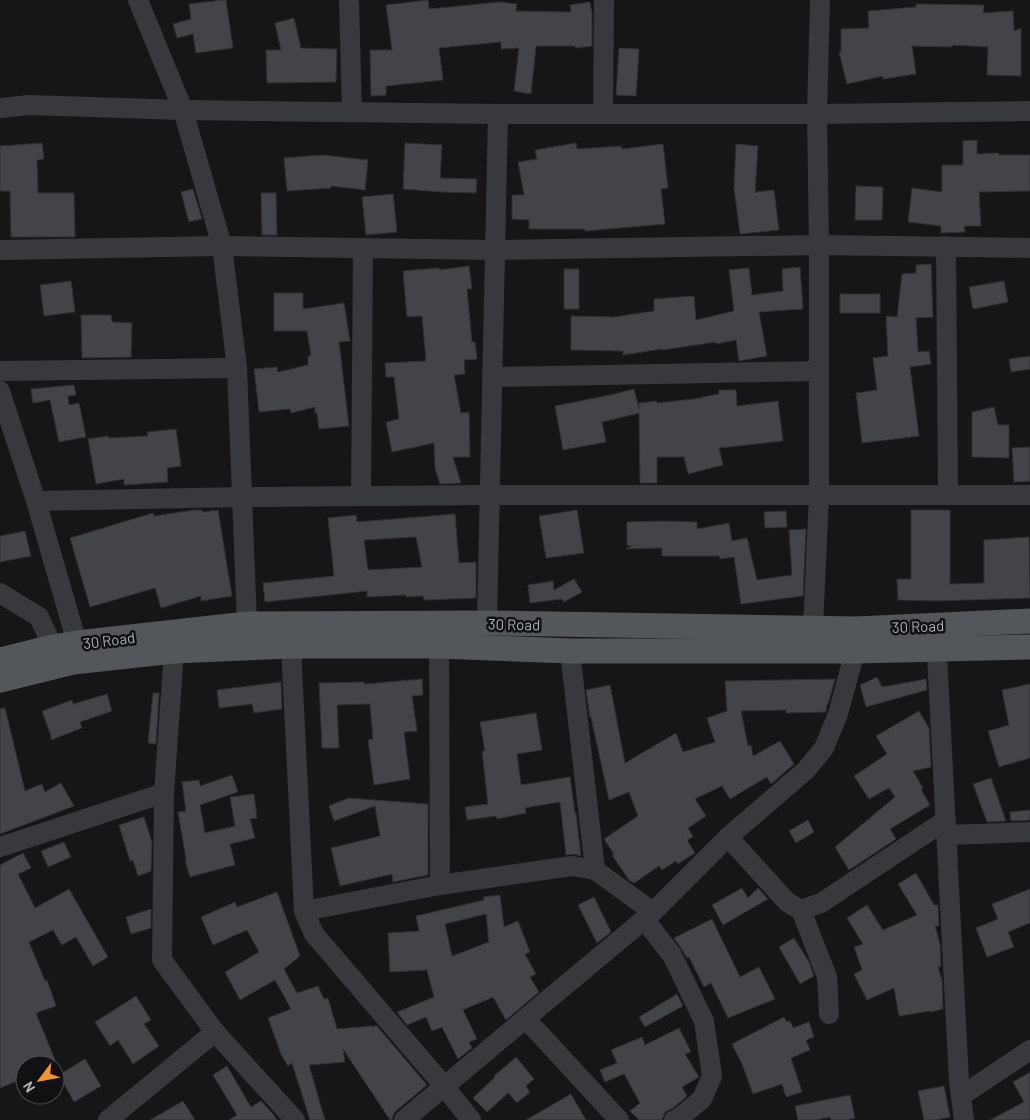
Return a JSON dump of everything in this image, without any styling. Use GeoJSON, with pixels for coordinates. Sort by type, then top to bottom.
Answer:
{"type":"FeatureCollection","features":[{"type":"Feature","properties":{"kind":"main road","name":"30 Road"},"geometry":{"type":"LineString","coordinates":[[0,680],[73,662],[174,651],[291,646],[439,646],[570,651],[855,651],[1030,622]]}},
{"type":"Feature","properties":{"kind":"main road","name":"30 Road"},"geometry":{"type":"LineString","coordinates":[[0,660],[65,645],[247,624],[487,624],[856,628],[1030,647]]}},
{"type":"Feature","properties":{"kind":"street"},"geometry":{"type":"LineString","coordinates":[[138,0],[183,110],[222,246],[237,368],[247,624]]}},
{"type":"Feature","properties":{"kind":"street"},"geometry":{"type":"LineString","coordinates":[[349,0],[352,112]]}},
{"type":"Feature","properties":{"kind":"street"},"geometry":{"type":"LineString","coordinates":[[603,114],[604,0]]}},
{"type":"Feature","properties":{"kind":"street"},"geometry":{"type":"LineString","coordinates":[[813,628],[819,495],[817,114],[820,0]]}},
{"type":"Feature","properties":{"kind":"street"},"geometry":{"type":"LineString","coordinates":[[0,108],[30,105],[183,110],[498,114],[817,114],[1030,111]]}},
{"type":"Feature","properties":{"kind":"street"},"geometry":{"type":"LineString","coordinates":[[487,624],[498,114]]}},
{"type":"Feature","properties":{"kind":"street"},"geometry":{"type":"LineString","coordinates":[[0,250],[222,246],[495,250],[819,245],[1030,248]]}},
{"type":"Feature","properties":{"kind":"street"},"geometry":{"type":"LineString","coordinates":[[946,246],[948,495]]}},
{"type":"Feature","properties":{"kind":"street"},"geometry":{"type":"LineString","coordinates":[[361,496],[362,248]]}},
{"type":"Feature","properties":{"kind":"street"},"geometry":{"type":"LineString","coordinates":[[0,371],[237,368]]}},
{"type":"Feature","properties":{"kind":"street"},"geometry":{"type":"LineString","coordinates":[[492,376],[819,371]]}},
{"type":"Feature","properties":{"kind":"street"},"geometry":{"type":"LineString","coordinates":[[0,391],[36,501],[65,645]]}},
{"type":"Feature","properties":{"kind":"street"},"geometry":{"type":"LineString","coordinates":[[36,501],[490,495],[1030,495]]}},
{"type":"Feature","properties":{"kind":"street"},"geometry":{"type":"LineString","coordinates":[[0,593],[39,617],[65,645]]}},
{"type":"Feature","properties":{"kind":"street"},"geometry":{"type":"LineString","coordinates":[[936,638],[959,1081],[964,1120]]}},
{"type":"Feature","properties":{"kind":"street"},"geometry":{"type":"LineString","coordinates":[[291,646],[304,911],[314,934],[471,1120]]}},
{"type":"Feature","properties":{"kind":"street"},"geometry":{"type":"LineString","coordinates":[[439,646],[440,885]]}},
{"type":"Feature","properties":{"kind":"street"},"geometry":{"type":"LineString","coordinates":[[174,651],[164,793],[162,960],[215,1032],[296,1120]]}},
{"type":"Feature","properties":{"kind":"street"},"geometry":{"type":"LineString","coordinates":[[570,651],[595,870]]}},
{"type":"Feature","properties":{"kind":"street"},"geometry":{"type":"LineString","coordinates":[[404,1120],[648,916],[728,837],[806,770],[824,748],[838,714],[855,651]]}},
{"type":"Feature","properties":{"kind":"street"},"geometry":{"type":"LineString","coordinates":[[0,847],[164,793]]}},
{"type":"Feature","properties":{"kind":"street"},"geometry":{"type":"LineString","coordinates":[[802,910],[821,903],[946,828],[1030,832]]}},
{"type":"Feature","properties":{"kind":"street"},"geometry":{"type":"LineString","coordinates":[[728,837],[787,902],[802,910],[827,977],[829,1014]]}},
{"type":"Feature","properties":{"kind":"street"},"geometry":{"type":"LineString","coordinates":[[304,911],[440,885],[572,866],[595,870],[648,916],[672,955],[704,1021],[712,1076],[702,1099],[674,1120]]}},
{"type":"Feature","properties":{"kind":"street"},"geometry":{"type":"LineString","coordinates":[[525,1018],[619,1120]]}},
{"type":"Feature","properties":{"kind":"street"},"geometry":{"type":"LineString","coordinates":[[108,1120],[215,1032]]}},
{"type":"Feature","properties":{"kind":"street"},"geometry":{"type":"LineString","coordinates":[[961,1096],[1030,1050]]}},
{"type":"Feature","properties":{"kind":"building"},"geometry":{"type":"Polygon","coordinates":[[[226,0],[233,48],[196,53],[193,34],[177,38],[173,24],[191,19],[189,4],[226,0]]]}},
{"type":"Feature","properties":{"kind":"building"},"geometry":{"type":"Polygon","coordinates":[[[428,0],[429,9],[500,2],[517,4],[516,11],[571,12],[570,5],[590,2],[592,46],[576,48],[575,46],[536,46],[531,94],[514,91],[519,48],[501,49],[501,42],[439,48],[443,80],[386,86],[386,95],[371,96],[370,50],[392,50],[386,5],[428,0]]]}},
{"type":"Feature","properties":{"kind":"building"},"geometry":{"type":"Polygon","coordinates":[[[916,4],[984,5],[983,13],[1013,11],[1014,31],[1021,28],[1021,76],[987,75],[988,47],[952,45],[952,47],[912,46],[916,74],[883,79],[883,76],[847,84],[839,52],[841,52],[841,29],[869,28],[868,11],[916,7],[916,4]]]}},
{"type":"Feature","properties":{"kind":"building"},"geometry":{"type":"Polygon","coordinates":[[[294,18],[301,48],[337,49],[336,82],[267,83],[266,50],[281,50],[275,23],[294,18]]]}},
{"type":"Feature","properties":{"kind":"building"},"geometry":{"type":"Polygon","coordinates":[[[619,48],[639,49],[636,96],[616,95],[619,48]]]}},
{"type":"Feature","properties":{"kind":"building"},"geometry":{"type":"Polygon","coordinates":[[[977,140],[977,154],[1030,155],[1030,191],[979,192],[981,226],[964,226],[965,232],[941,233],[941,226],[908,222],[912,188],[942,192],[942,165],[963,165],[963,141],[977,140]]]}},
{"type":"Feature","properties":{"kind":"building"},"geometry":{"type":"Polygon","coordinates":[[[42,143],[44,159],[37,160],[38,193],[74,193],[75,237],[11,237],[10,191],[0,191],[0,146],[42,143]]]}},
{"type":"Feature","properties":{"kind":"building"},"geometry":{"type":"Polygon","coordinates":[[[405,143],[442,145],[440,178],[477,179],[476,193],[403,189],[405,143]]]}},
{"type":"Feature","properties":{"kind":"building"},"geometry":{"type":"Polygon","coordinates":[[[576,143],[577,149],[621,146],[622,149],[663,144],[668,188],[661,189],[665,224],[585,231],[585,229],[529,229],[529,220],[512,219],[512,195],[524,195],[518,162],[537,159],[535,150],[576,143]]]}},
{"type":"Feature","properties":{"kind":"building"},"geometry":{"type":"Polygon","coordinates":[[[736,144],[758,146],[755,192],[774,190],[779,230],[740,234],[734,188],[736,144]]]}},
{"type":"Feature","properties":{"kind":"building"},"geometry":{"type":"Polygon","coordinates":[[[322,155],[368,160],[365,190],[331,186],[331,188],[287,191],[284,158],[322,155]]]}},
{"type":"Feature","properties":{"kind":"building"},"geometry":{"type":"Polygon","coordinates":[[[856,186],[883,187],[882,220],[855,220],[856,186]]]}},
{"type":"Feature","properties":{"kind":"building"},"geometry":{"type":"Polygon","coordinates":[[[193,189],[202,219],[189,222],[181,192],[193,189]]]}},
{"type":"Feature","properties":{"kind":"building"},"geometry":{"type":"Polygon","coordinates":[[[261,193],[276,193],[277,235],[262,235],[261,193]]]}},
{"type":"Feature","properties":{"kind":"building"},"geometry":{"type":"Polygon","coordinates":[[[393,194],[397,232],[366,235],[362,197],[393,194]]]}},
{"type":"Feature","properties":{"kind":"building"},"geometry":{"type":"Polygon","coordinates":[[[931,264],[933,317],[916,318],[918,352],[929,351],[931,364],[910,367],[919,436],[862,443],[856,393],[877,390],[873,358],[888,356],[886,316],[897,317],[902,274],[916,273],[916,265],[931,264]]]}},
{"type":"Feature","properties":{"kind":"building"},"geometry":{"type":"Polygon","coordinates":[[[469,266],[472,289],[467,289],[472,342],[475,342],[477,359],[464,360],[465,374],[454,375],[461,413],[469,412],[470,457],[453,457],[461,483],[440,484],[435,468],[434,443],[392,452],[386,422],[399,419],[394,377],[386,377],[385,363],[426,361],[422,316],[407,317],[403,271],[439,268],[439,270],[469,266]]]}},
{"type":"Feature","properties":{"kind":"building"},"geometry":{"type":"Polygon","coordinates":[[[800,267],[803,309],[759,312],[767,356],[739,361],[736,340],[623,355],[623,351],[571,350],[571,316],[614,317],[654,311],[654,299],[694,296],[696,320],[734,311],[729,270],[749,268],[752,295],[783,291],[782,269],[800,267]]]}},
{"type":"Feature","properties":{"kind":"building"},"geometry":{"type":"Polygon","coordinates":[[[564,269],[579,269],[579,309],[564,309],[564,269]]]}},
{"type":"Feature","properties":{"kind":"building"},"geometry":{"type":"Polygon","coordinates":[[[71,281],[75,312],[44,316],[40,285],[71,281]]]}},
{"type":"Feature","properties":{"kind":"building"},"geometry":{"type":"Polygon","coordinates":[[[1004,281],[1008,302],[973,309],[969,287],[1004,281]]]}},
{"type":"Feature","properties":{"kind":"building"},"geometry":{"type":"Polygon","coordinates":[[[274,293],[303,293],[303,309],[344,303],[350,341],[339,342],[349,426],[319,429],[315,407],[291,413],[290,409],[259,412],[254,369],[277,367],[278,372],[308,365],[308,356],[311,356],[307,331],[274,331],[274,293]]]}},
{"type":"Feature","properties":{"kind":"building"},"geometry":{"type":"Polygon","coordinates":[[[840,294],[880,294],[880,313],[840,313],[840,294]]]}},
{"type":"Feature","properties":{"kind":"building"},"geometry":{"type":"Polygon","coordinates":[[[81,315],[111,315],[112,322],[132,323],[131,357],[82,358],[81,315]]]}},
{"type":"Feature","properties":{"kind":"building"},"geometry":{"type":"Polygon","coordinates":[[[1030,356],[1030,369],[1011,372],[1009,359],[1030,356]]]}},
{"type":"Feature","properties":{"kind":"building"},"geometry":{"type":"Polygon","coordinates":[[[74,385],[76,395],[68,396],[69,405],[79,403],[86,437],[59,442],[50,400],[33,403],[31,389],[74,385]]]}},
{"type":"Feature","properties":{"kind":"building"},"geometry":{"type":"Polygon","coordinates":[[[634,389],[639,409],[639,403],[702,398],[719,394],[719,390],[736,390],[737,406],[778,401],[783,441],[719,448],[723,465],[688,474],[684,457],[657,457],[657,483],[640,483],[639,413],[602,422],[606,442],[563,450],[555,406],[634,389]]]}},
{"type":"Feature","properties":{"kind":"building"},"geometry":{"type":"Polygon","coordinates":[[[994,407],[998,425],[1009,425],[1009,458],[972,457],[972,412],[994,407]]]}},
{"type":"Feature","properties":{"kind":"building"},"geometry":{"type":"Polygon","coordinates":[[[176,429],[181,466],[167,468],[168,482],[124,485],[124,479],[96,484],[88,439],[108,436],[109,438],[148,436],[147,432],[176,429]]]}},
{"type":"Feature","properties":{"kind":"building"},"geometry":{"type":"Polygon","coordinates":[[[1030,447],[1030,481],[1014,482],[1012,448],[1030,447]]]}},
{"type":"Feature","properties":{"kind":"building"},"geometry":{"type":"Polygon","coordinates":[[[202,510],[203,512],[218,510],[232,596],[201,601],[201,596],[161,608],[155,588],[90,607],[70,538],[153,513],[154,516],[202,510]]]}},
{"type":"Feature","properties":{"kind":"building"},"geometry":{"type":"Polygon","coordinates":[[[577,510],[584,553],[546,558],[539,516],[577,510]]]}},
{"type":"Feature","properties":{"kind":"building"},"geometry":{"type":"Polygon","coordinates":[[[911,510],[950,510],[950,584],[984,583],[984,540],[1029,537],[1030,598],[935,601],[898,600],[897,579],[911,579],[911,510]]]}},
{"type":"Feature","properties":{"kind":"building"},"geometry":{"type":"Polygon","coordinates":[[[786,511],[787,527],[765,528],[764,512],[786,511]]]}},
{"type":"Feature","properties":{"kind":"building"},"geometry":{"type":"Polygon","coordinates":[[[455,514],[459,563],[476,562],[476,598],[424,600],[423,596],[406,597],[406,595],[367,597],[367,591],[265,602],[263,583],[334,576],[328,518],[356,515],[357,522],[455,514]],[[416,537],[364,540],[368,570],[422,567],[416,537]]]}},
{"type":"Feature","properties":{"kind":"building"},"geometry":{"type":"Polygon","coordinates":[[[627,522],[697,522],[697,529],[729,523],[732,541],[747,538],[757,580],[792,575],[789,530],[806,529],[803,596],[741,604],[734,557],[720,559],[719,556],[662,556],[662,548],[626,549],[633,545],[627,546],[627,522]]]}},
{"type":"Feature","properties":{"kind":"building"},"geometry":{"type":"Polygon","coordinates":[[[25,531],[31,556],[0,562],[0,536],[25,531]]]}},
{"type":"Feature","properties":{"kind":"building"},"geometry":{"type":"Polygon","coordinates":[[[574,579],[582,592],[564,602],[562,599],[530,603],[528,585],[553,581],[554,590],[574,579]]]}},
{"type":"Feature","properties":{"kind":"building"},"geometry":{"type":"Polygon","coordinates":[[[877,677],[882,687],[926,679],[927,690],[866,707],[860,685],[877,677]]]}},
{"type":"Feature","properties":{"kind":"building"},"geometry":{"type":"Polygon","coordinates":[[[422,679],[423,695],[412,696],[417,731],[404,732],[410,779],[374,785],[368,740],[373,739],[370,704],[337,705],[339,748],[322,748],[319,683],[364,682],[365,684],[422,679]]]}},
{"type":"Feature","properties":{"kind":"building"},"geometry":{"type":"Polygon","coordinates":[[[835,679],[826,712],[786,713],[786,710],[741,711],[748,746],[751,745],[753,756],[780,741],[794,764],[771,784],[767,777],[730,799],[722,786],[695,799],[706,816],[688,828],[693,837],[687,840],[695,853],[678,864],[676,861],[662,870],[659,866],[634,883],[629,880],[604,839],[638,816],[629,792],[609,800],[590,718],[586,690],[610,685],[625,763],[676,733],[683,752],[715,742],[707,718],[727,711],[725,681],[835,679]]]}},
{"type":"Feature","properties":{"kind":"building"},"geometry":{"type":"Polygon","coordinates":[[[281,682],[282,709],[254,713],[252,704],[219,708],[217,690],[281,682]]]}},
{"type":"Feature","properties":{"kind":"building"},"geometry":{"type":"Polygon","coordinates":[[[1030,684],[1030,758],[999,767],[988,731],[1009,725],[1002,690],[1030,684]]]}},
{"type":"Feature","properties":{"kind":"building"},"geometry":{"type":"Polygon","coordinates":[[[153,693],[159,693],[156,744],[148,743],[153,693]]]}},
{"type":"Feature","properties":{"kind":"building"},"geometry":{"type":"Polygon","coordinates":[[[107,694],[112,711],[80,722],[82,728],[51,740],[42,711],[72,700],[73,704],[107,694]]]}},
{"type":"Feature","properties":{"kind":"building"},"geometry":{"type":"Polygon","coordinates":[[[5,708],[25,791],[42,784],[45,792],[61,783],[74,806],[0,834],[0,709],[5,708]]]}},
{"type":"Feature","properties":{"kind":"building"},"geometry":{"type":"Polygon","coordinates":[[[919,711],[929,728],[931,767],[913,771],[930,805],[890,829],[896,839],[849,870],[835,847],[895,797],[889,788],[869,799],[854,776],[887,754],[876,736],[919,711]]]}},
{"type":"Feature","properties":{"kind":"building"},"geometry":{"type":"Polygon","coordinates":[[[536,713],[542,750],[517,754],[521,785],[570,777],[581,856],[574,854],[566,855],[560,802],[525,808],[526,813],[497,819],[496,816],[467,820],[465,807],[488,804],[482,751],[485,751],[480,722],[536,713]]]}},
{"type":"Feature","properties":{"kind":"building"},"geometry":{"type":"Polygon","coordinates":[[[232,775],[238,792],[200,805],[205,833],[235,826],[230,797],[254,794],[257,818],[250,819],[255,838],[230,844],[235,865],[190,877],[185,860],[178,812],[186,811],[182,782],[199,780],[200,786],[232,775]]]}},
{"type":"Feature","properties":{"kind":"building"},"geometry":{"type":"Polygon","coordinates":[[[991,778],[1006,821],[987,822],[973,784],[991,778]]]}},
{"type":"Feature","properties":{"kind":"building"},"geometry":{"type":"Polygon","coordinates":[[[348,798],[428,804],[428,875],[393,882],[392,874],[340,886],[331,848],[380,836],[375,806],[334,821],[329,806],[348,798]]]}},
{"type":"Feature","properties":{"kind":"building"},"geometry":{"type":"Polygon","coordinates":[[[1030,810],[1030,820],[1011,821],[1010,812],[1030,810]]]}},
{"type":"Feature","properties":{"kind":"building"},"geometry":{"type":"Polygon","coordinates":[[[144,817],[152,842],[151,871],[138,876],[133,860],[130,861],[119,825],[144,817]]]}},
{"type":"Feature","properties":{"kind":"building"},"geometry":{"type":"Polygon","coordinates":[[[808,820],[814,832],[796,843],[789,831],[808,820]]]}},
{"type":"Feature","properties":{"kind":"building"},"geometry":{"type":"Polygon","coordinates":[[[64,842],[71,857],[48,867],[41,851],[64,842]]]}},
{"type":"Feature","properties":{"kind":"building"},"geometry":{"type":"Polygon","coordinates":[[[23,853],[31,868],[18,874],[35,908],[69,889],[108,957],[93,966],[76,937],[62,945],[53,930],[29,942],[45,981],[47,980],[56,1006],[36,1013],[53,1055],[15,1055],[15,1082],[0,1088],[0,865],[23,853]]]}},
{"type":"Feature","properties":{"kind":"building"},"geometry":{"type":"Polygon","coordinates":[[[916,873],[934,905],[938,905],[939,926],[935,926],[940,944],[941,966],[938,967],[942,980],[943,1009],[899,1016],[894,988],[867,1000],[854,974],[862,970],[854,947],[863,944],[847,918],[867,905],[883,930],[917,915],[898,884],[916,873]]]}},
{"type":"Feature","properties":{"kind":"building"},"geometry":{"type":"Polygon","coordinates":[[[742,888],[748,898],[758,888],[768,899],[723,925],[712,905],[742,888]]]}},
{"type":"Feature","properties":{"kind":"building"},"geometry":{"type":"Polygon","coordinates":[[[1030,889],[1030,923],[1008,932],[1014,947],[987,957],[976,928],[998,919],[992,904],[1030,889]]]}},
{"type":"Feature","properties":{"kind":"building"},"geometry":{"type":"Polygon","coordinates":[[[277,892],[300,956],[284,969],[297,993],[318,986],[324,999],[328,998],[337,1029],[373,1027],[376,1025],[427,1085],[396,1111],[392,1120],[390,1120],[343,1049],[345,1062],[309,1065],[325,1120],[310,1120],[292,1063],[288,1066],[281,1054],[268,1018],[291,1009],[275,980],[240,1000],[225,972],[259,952],[247,930],[213,945],[201,917],[235,902],[237,907],[277,892]]]}},
{"type":"Feature","properties":{"kind":"building"},"geometry":{"type":"Polygon","coordinates":[[[500,895],[504,927],[518,921],[530,952],[525,954],[536,974],[530,977],[539,992],[506,1020],[493,997],[463,1010],[477,1039],[469,1042],[472,1048],[458,1059],[442,1027],[432,1031],[426,1017],[407,1025],[397,1012],[434,997],[427,970],[390,972],[388,933],[419,931],[416,916],[484,900],[483,897],[500,895]],[[486,914],[445,924],[452,956],[489,942],[486,914]]]}},
{"type":"Feature","properties":{"kind":"building"},"geometry":{"type":"Polygon","coordinates":[[[594,897],[611,932],[597,943],[578,905],[594,897]]]}},
{"type":"Feature","properties":{"kind":"building"},"geometry":{"type":"Polygon","coordinates":[[[151,909],[151,928],[131,934],[126,917],[151,909]]]}},
{"type":"Feature","properties":{"kind":"building"},"geometry":{"type":"Polygon","coordinates":[[[712,919],[740,977],[759,967],[775,999],[728,1018],[711,983],[704,987],[689,957],[687,958],[674,938],[712,919]]]}},
{"type":"Feature","properties":{"kind":"building"},"geometry":{"type":"Polygon","coordinates":[[[794,938],[809,962],[814,976],[800,984],[779,947],[794,938]]]}},
{"type":"Feature","properties":{"kind":"building"},"geometry":{"type":"Polygon","coordinates":[[[677,994],[683,1006],[645,1027],[639,1017],[677,994]]]}},
{"type":"Feature","properties":{"kind":"building"},"geometry":{"type":"Polygon","coordinates":[[[136,996],[151,1020],[144,1024],[159,1046],[133,1064],[118,1040],[110,1046],[95,1022],[136,996]]]}},
{"type":"Feature","properties":{"kind":"building"},"geometry":{"type":"Polygon","coordinates":[[[784,1017],[787,1022],[790,1021],[793,1028],[809,1022],[814,1037],[806,1040],[810,1050],[791,1058],[802,1092],[786,1097],[782,1084],[753,1094],[732,1044],[784,1017]]]}},
{"type":"Feature","properties":{"kind":"building"},"geometry":{"type":"Polygon","coordinates":[[[679,1028],[691,1052],[685,1054],[699,1077],[682,1087],[687,1096],[665,1112],[662,1120],[639,1120],[630,1111],[640,1103],[624,1074],[605,1082],[600,1070],[617,1063],[611,1050],[642,1037],[645,1045],[679,1028]]]}},
{"type":"Feature","properties":{"kind":"building"},"geometry":{"type":"Polygon","coordinates":[[[516,1057],[534,1079],[526,1086],[530,1092],[517,1103],[508,1093],[487,1112],[473,1098],[516,1057]]]}},
{"type":"Feature","properties":{"kind":"building"},"geometry":{"type":"Polygon","coordinates":[[[85,1059],[101,1086],[74,1102],[65,1086],[65,1071],[85,1059]]]}},
{"type":"Feature","properties":{"kind":"building"},"geometry":{"type":"Polygon","coordinates":[[[227,1066],[251,1107],[261,1101],[277,1120],[229,1120],[237,1115],[213,1075],[227,1066]]]}},
{"type":"Feature","properties":{"kind":"building"},"geometry":{"type":"Polygon","coordinates":[[[1030,1072],[1030,1120],[990,1120],[1024,1102],[1013,1082],[1030,1072]]]}},
{"type":"Feature","properties":{"kind":"building"},"geometry":{"type":"Polygon","coordinates":[[[944,1086],[950,1117],[924,1120],[918,1091],[944,1086]]]}},
{"type":"Feature","properties":{"kind":"building"},"geometry":{"type":"Polygon","coordinates":[[[571,1094],[586,1120],[526,1120],[571,1094]]]}},
{"type":"Feature","properties":{"kind":"building"},"geometry":{"type":"Polygon","coordinates":[[[850,1095],[855,1118],[831,1120],[830,1117],[816,1120],[798,1120],[795,1106],[850,1095]]]}},
{"type":"Feature","properties":{"kind":"building"},"geometry":{"type":"Polygon","coordinates":[[[183,1101],[195,1120],[150,1120],[183,1101]]]}}]}
